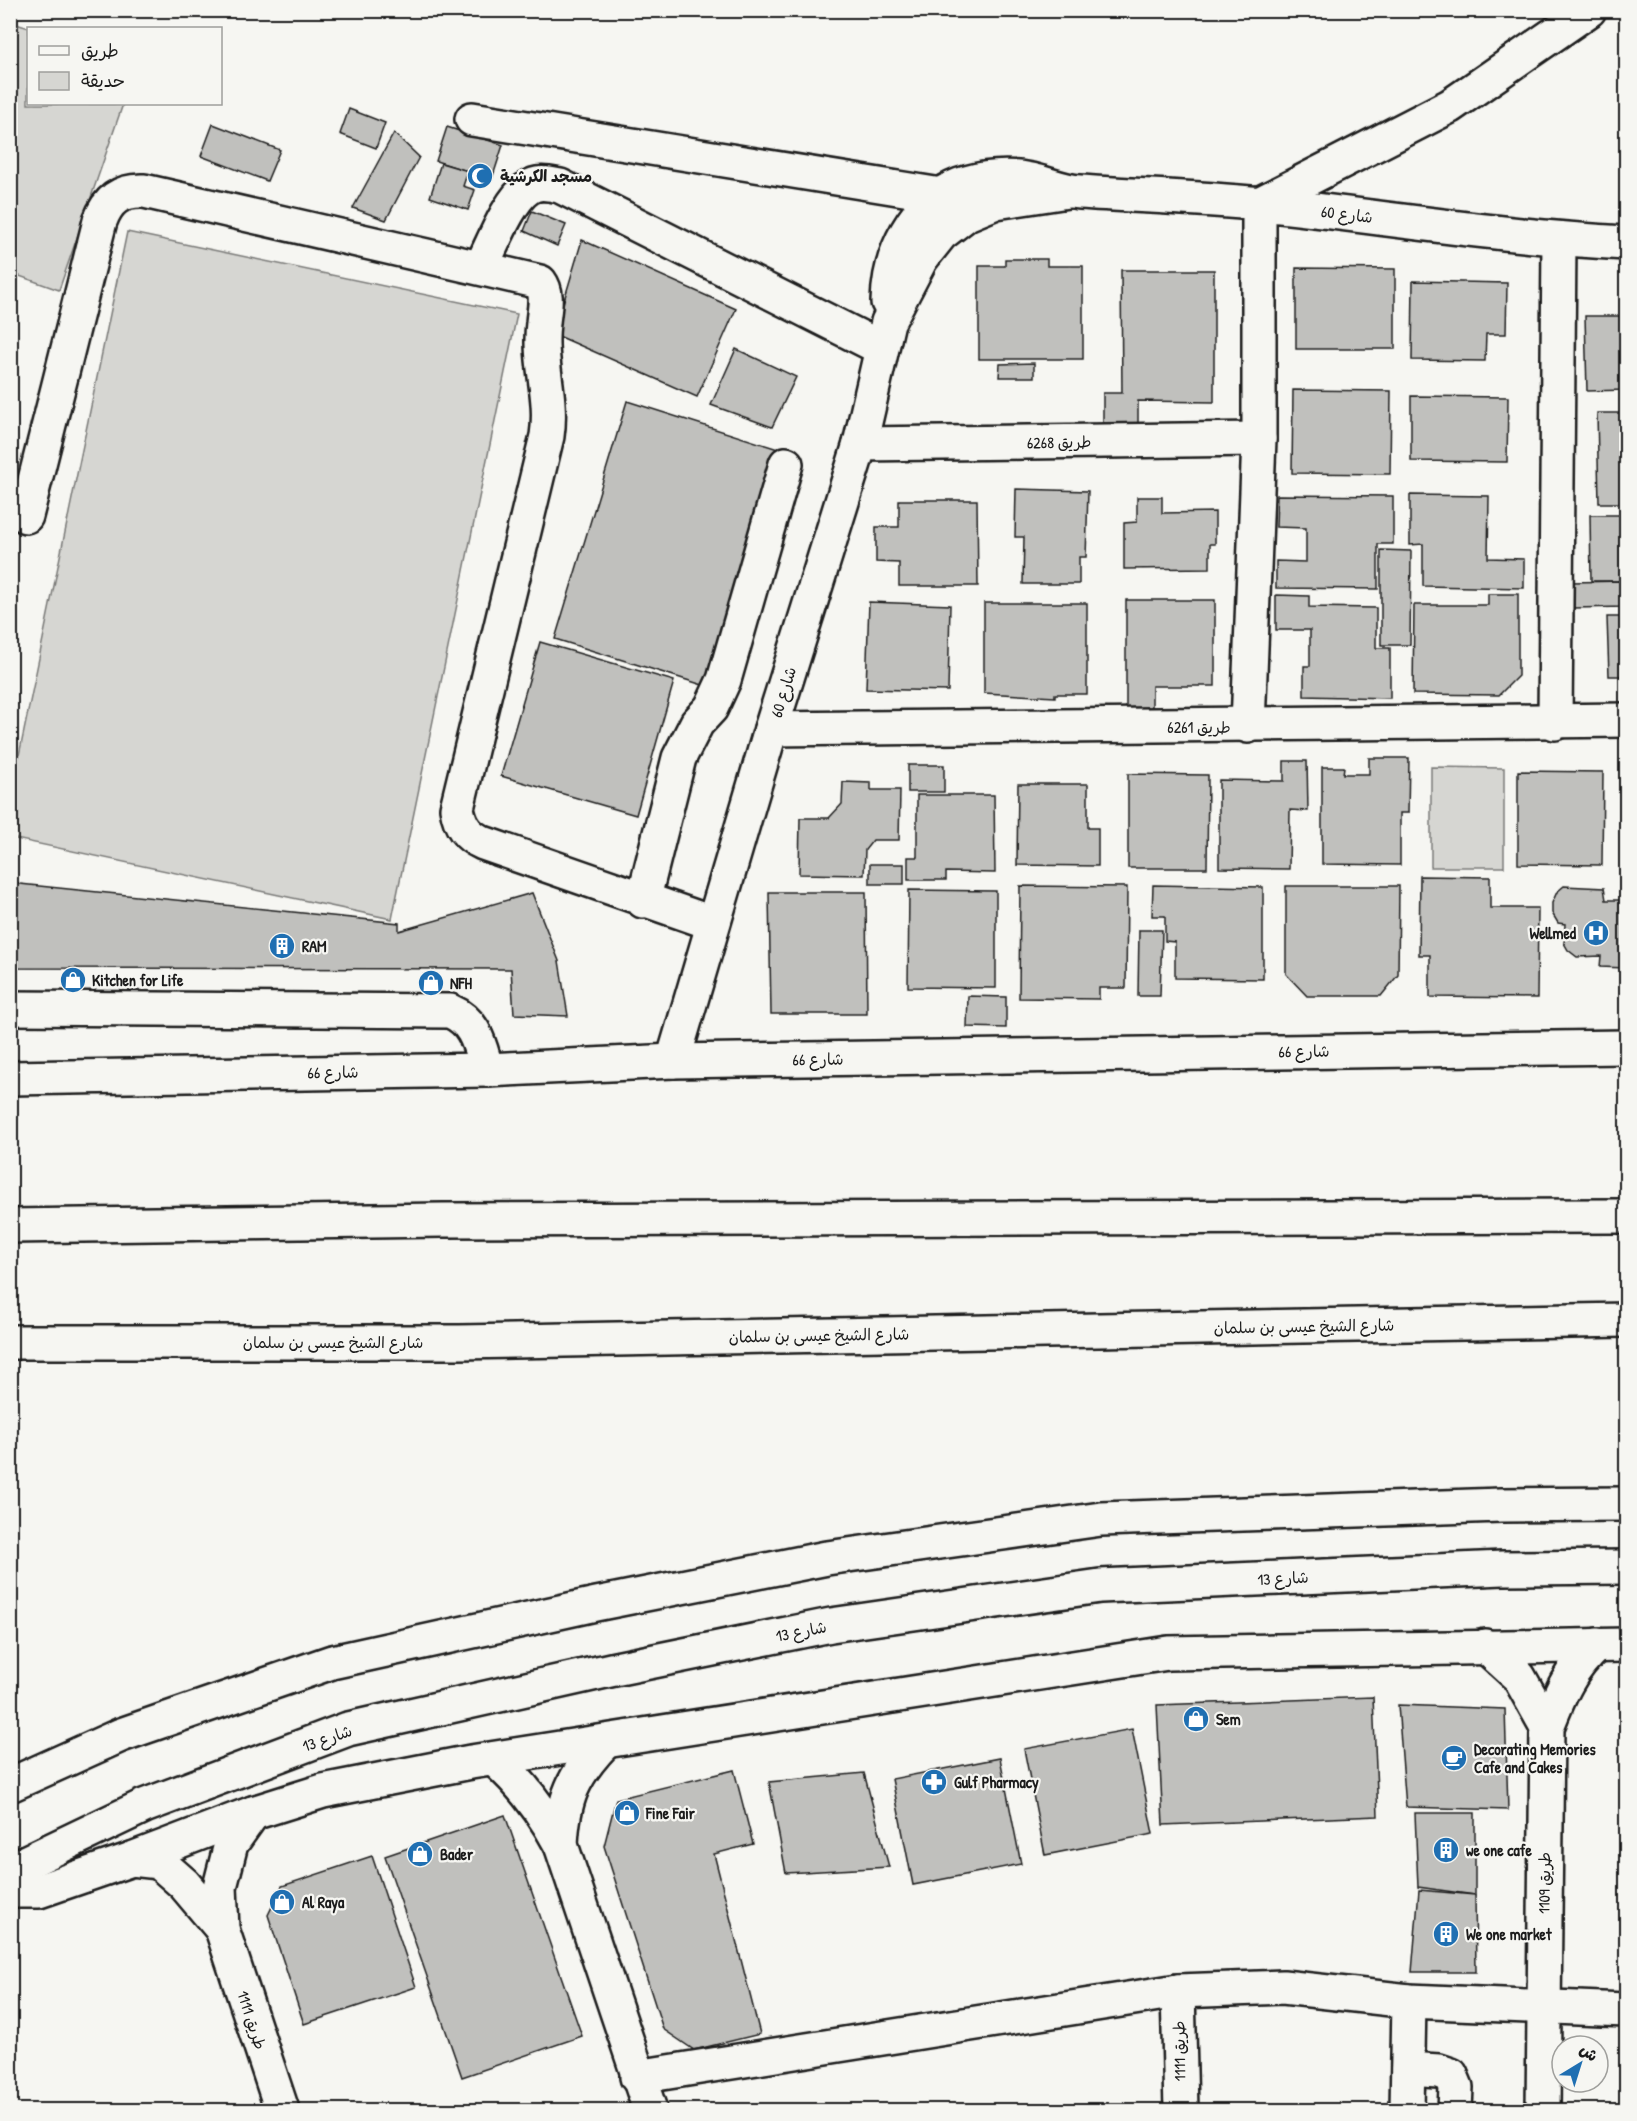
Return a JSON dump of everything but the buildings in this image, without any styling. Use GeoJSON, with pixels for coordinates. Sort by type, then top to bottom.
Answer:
{"type":"FeatureCollection","features":[{"type":"Feature","properties":{"kind":"main road"},"geometry":{"type":"LineString","coordinates":[[1248,726],[1259,439],[1259,204],[1450,106],[1589,10]]}},
{"type":"Feature","properties":{"kind":"main road"},"geometry":{"type":"LineString","coordinates":[[472,119],[941,195]]}},
{"type":"Feature","properties":{"kind":"main road","name":"شارع 60"},"geometry":{"type":"LineString","coordinates":[[673,1061],[712,923],[860,444],[885,335],[889,287],[902,240],[925,207],[941,195],[978,180],[998,178],[1029,180],[1068,191],[1259,204],[1559,240],[1626,243]]}},
{"type":"Feature","properties":{"kind":"main road"},"geometry":{"type":"LineString","coordinates":[[481,267],[518,197],[530,187],[545,183],[552,184],[885,335]]}},
{"type":"Feature","properties":{"kind":"main road"},"geometry":{"type":"LineString","coordinates":[[26,516],[100,221],[105,207],[116,196],[129,190],[144,191],[533,279],[545,288],[540,351],[550,399],[550,418],[457,808],[459,820],[473,838],[483,843],[643,901],[712,923]]}},
{"type":"Feature","properties":{"kind":"main road","name":"شارع 60"},"geometry":{"type":"LineString","coordinates":[[885,335],[921,259],[941,234],[967,214],[996,202],[1068,191]]}},
{"type":"Feature","properties":{"kind":"main road"},"geometry":{"type":"LineString","coordinates":[[1555,723],[1559,240]]}},
{"type":"Feature","properties":{"kind":"main road","name":"طريق 6268"},"geometry":{"type":"LineString","coordinates":[[860,444],[1259,439]]}},
{"type":"Feature","properties":{"kind":"main road"},"geometry":{"type":"LineString","coordinates":[[643,901],[679,758],[697,723],[711,708],[724,680],[786,464]]}},
{"type":"Feature","properties":{"kind":"main road","name":"طريق 6261"},"geometry":{"type":"LineString","coordinates":[[771,729],[1555,723],[1626,720]]}},
{"type":"Feature","properties":{"kind":"main road"},"geometry":{"type":"LineString","coordinates":[[10,1008],[450,1011],[470,1024],[476,1034],[487,1070]]}},
{"type":"Feature","properties":{"kind":"main road","name":"شارع 66"},"geometry":{"type":"LineString","coordinates":[[10,1078],[487,1070],[673,1061],[1626,1047]]}},
{"type":"Feature","properties":{"kind":"main road"},"geometry":{"type":"LineString","coordinates":[[10,1226],[467,1220],[1626,1216]]}},
{"type":"Feature","properties":{"kind":"main road","name":"شارع الشيخ عيسى بن سلمان"},"geometry":{"type":"LineString","coordinates":[[10,1342],[471,1341],[1626,1320]]}},
{"type":"Feature","properties":{"kind":"main road"},"geometry":{"type":"LineString","coordinates":[[10,1785],[121,1735],[332,1662],[596,1604],[828,1558],[1101,1520],[1501,1505],[1626,1504]]}},
{"type":"Feature","properties":{"kind":"main road","name":"شارع 13"},"geometry":{"type":"LineString","coordinates":[[10,1870],[144,1806],[348,1729],[615,1669],[831,1625],[1100,1587],[1503,1568],[1626,1567]]}},
{"type":"Feature","properties":{"kind":"main road"},"geometry":{"type":"LineString","coordinates":[[10,1892],[39,1891],[253,1813],[323,1791],[494,1759],[1168,1653],[1612,1645]]}},
{"type":"Feature","properties":{"kind":"main road","name":"طريق 1109"},"geometry":{"type":"LineString","coordinates":[[1544,2110],[1542,2008],[1547,1727],[1558,1698],[1580,1659],[1612,1645]]}},
{"type":"Feature","properties":{"kind":"main road"},"geometry":{"type":"LineString","coordinates":[[1485,1646],[1519,1677],[1547,1727]]}},
{"type":"Feature","properties":{"kind":"main road"},"geometry":{"type":"LineString","coordinates":[[561,1845],[562,1816],[570,1788],[585,1763],[605,1742]]}},
{"type":"Feature","properties":{"kind":"main road"},"geometry":{"type":"LineString","coordinates":[[494,1759],[526,1789],[540,1807],[561,1845],[637,2077],[650,2110]]}},
{"type":"Feature","properties":{"kind":"main road","name":"طريق 1111"},"geometry":{"type":"LineString","coordinates":[[253,1813],[231,1844],[228,1855],[220,1887],[222,1929],[282,2110]]}},
{"type":"Feature","properties":{"kind":"main road","name":"طريق 1111"},"geometry":{"type":"LineString","coordinates":[[132,1859],[159,1862],[184,1884],[222,1929]]}},
{"type":"Feature","properties":{"kind":"main road"},"geometry":{"type":"LineString","coordinates":[[637,2077],[1178,1991],[1283,1987],[1409,2001],[1626,2010]]}},
{"type":"Feature","properties":{"kind":"main road","name":"طريق 1111"},"geometry":{"type":"LineString","coordinates":[[1178,1991],[1181,2110]]}},
{"type":"Feature","properties":{"kind":"main road"},"geometry":{"type":"LineString","coordinates":[[1407,2110],[1409,2001]]}},
{"type":"Feature","properties":{"kind":"main road"},"geometry":{"type":"LineString","coordinates":[[1408,2069],[1439,2071],[1451,2075],[1456,2087],[1455,2110]]}},
{"type":"Feature","properties":{"kind":"green space"},"geometry":{"type":"Polygon","coordinates":[[[16,24],[27,27],[27,105],[123,105],[59,290],[11,273],[10,39],[16,24]]]}},
{"type":"Feature","properties":{"kind":"green space"},"geometry":{"type":"Polygon","coordinates":[[[127,232],[517,314],[392,919],[11,838],[11,794],[127,232]]]}},
{"type":"Feature","properties":{"kind":"green space"},"geometry":{"type":"Polygon","coordinates":[[[1431,767],[1504,768],[1504,867],[1431,867],[1431,767]]]}},
{"type":"Feature","properties":{"kind":"place","name":"مسجد الكرشية"},"geometry":{"type":"Point","coordinates":[480,176]}},
{"type":"Feature","properties":{"kind":"place","name":"Wellmed"},"geometry":{"type":"Point","coordinates":[1596,933]}},
{"type":"Feature","properties":{"kind":"place","name":"RAM"},"geometry":{"type":"Point","coordinates":[282,946]}},
{"type":"Feature","properties":{"kind":"place","name":"Kitchen for Life"},"geometry":{"type":"Point","coordinates":[73,980]}},
{"type":"Feature","properties":{"kind":"place","name":"NFH"},"geometry":{"type":"Point","coordinates":[431,983]}},
{"type":"Feature","properties":{"kind":"place","name":"Sem"},"geometry":{"type":"Point","coordinates":[1196,1719]}},
{"type":"Feature","properties":{"kind":"place","name":"Decorating Memories Cafe and Cakes"},"geometry":{"type":"Point","coordinates":[1454,1758]}},
{"type":"Feature","properties":{"kind":"place","name":"Gulf Pharmacy"},"geometry":{"type":"Point","coordinates":[934,1782]}},
{"type":"Feature","properties":{"kind":"place","name":"Fine Fair"},"geometry":{"type":"Point","coordinates":[627,1813]}},
{"type":"Feature","properties":{"kind":"place","name":"we one cafe"},"geometry":{"type":"Point","coordinates":[1446,1850]}},
{"type":"Feature","properties":{"kind":"place","name":"Bader"},"geometry":{"type":"Point","coordinates":[420,1854]}},
{"type":"Feature","properties":{"kind":"place","name":"Al Raya"},"geometry":{"type":"Point","coordinates":[282,1902]}},
{"type":"Feature","properties":{"kind":"place","name":"We one market"},"geometry":{"type":"Point","coordinates":[1446,1934]}}]}
